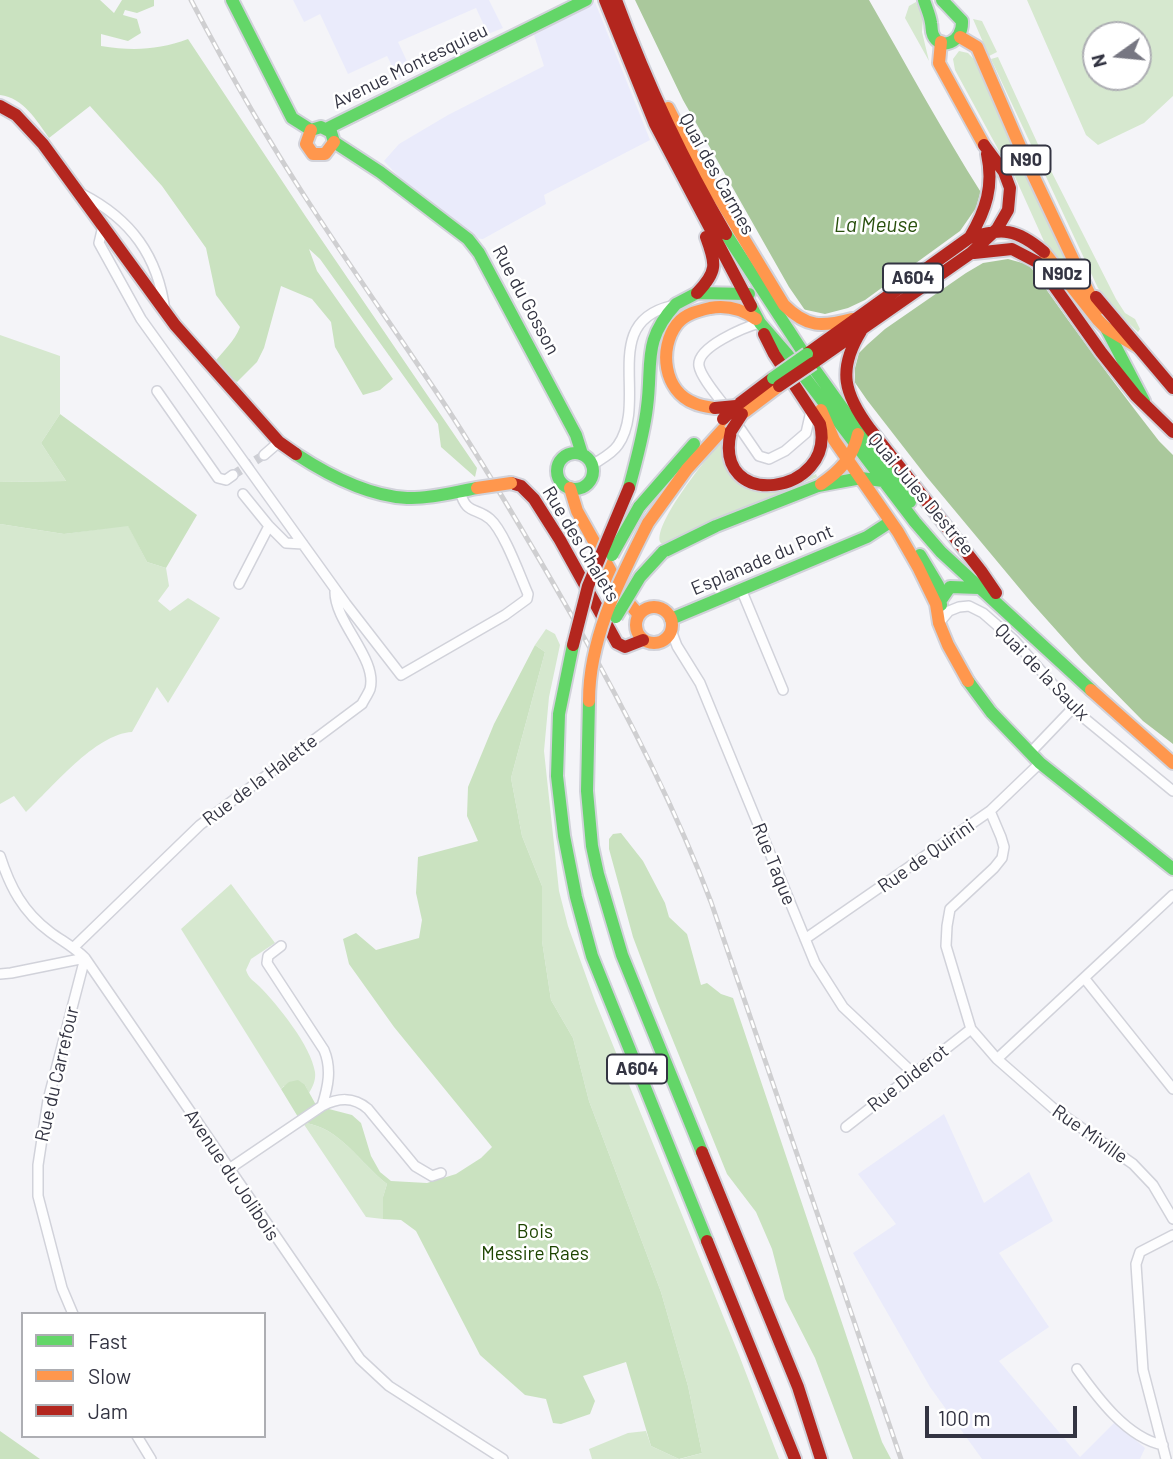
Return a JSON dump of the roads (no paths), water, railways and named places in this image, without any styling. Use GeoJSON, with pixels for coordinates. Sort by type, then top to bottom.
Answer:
{"type":"FeatureCollection","features":[{"type":"Feature","properties":{"kind":"main road"},"geometry":{"type":"LineString","coordinates":[[232,0],[292,118],[312,130]]}},
{"type":"Feature","properties":{"kind":"main road","name":"Avenue Montesquieu"},"geometry":{"type":"LineString","coordinates":[[326,129],[586,0]]}},
{"type":"Feature","properties":{"kind":"main road","name":"Quai des Carmes"},"geometry":{"type":"LineString","coordinates":[[605,0],[650,113],[691,193],[760,323],[787,354]]}},
{"type":"Feature","properties":{"kind":"main road","name":"Quai des Carmes"},"geometry":{"type":"LineString","coordinates":[[616,0],[662,116],[680,151],[769,303],[808,358]]}},
{"type":"Feature","properties":{"kind":"main road"},"geometry":{"type":"LineString","coordinates":[[924,0],[932,21],[933,36],[941,42],[951,43],[963,32],[962,21],[946,5],[932,21]]}},
{"type":"Feature","properties":{"kind":"main road","name":"N90"},"geometry":{"type":"LineString","coordinates":[[960,37],[977,47],[1025,158],[1088,288],[1173,388]]}},
{"type":"Feature","properties":{"kind":"main road"},"geometry":{"type":"LineString","coordinates":[[941,42],[939,63],[1010,188],[1011,200],[1004,227],[971,253]]}},
{"type":"Feature","properties":{"kind":"main road"},"geometry":{"type":"LineString","coordinates":[[634,47],[645,61],[687,145],[778,296],[792,313],[813,325],[860,322],[845,371],[847,387],[862,416],[953,537],[983,571],[996,593]]}},
{"type":"Feature","properties":{"kind":"main road","name":"Rue des Chalets"},"geometry":{"type":"LineString","coordinates":[[0,106],[16,115],[43,144],[166,312],[279,442],[318,469],[388,495],[410,498],[511,483],[521,486],[534,499],[560,540],[617,643],[625,647],[643,640]]}},
{"type":"Feature","properties":{"kind":"main road"},"geometry":{"type":"LineString","coordinates":[[326,129],[321,127],[312,130],[306,138],[308,149],[314,155],[324,155],[329,152],[334,142]]}},
{"type":"Feature","properties":{"kind":"main road","name":"Rue du Gosson"},"geometry":{"type":"LineString","coordinates":[[326,129],[331,132],[334,142],[380,172],[474,246],[488,267],[550,385],[580,444],[582,454]]}},
{"type":"Feature","properties":{"kind":"main road"},"geometry":{"type":"LineString","coordinates":[[969,238],[989,201],[991,177],[984,145]]}},
{"type":"Feature","properties":{"kind":"main road"},"geometry":{"type":"LineString","coordinates":[[573,645],[575,626],[629,488],[642,442],[648,402],[652,336],[661,318],[676,304],[697,293],[711,280],[716,269],[715,259],[691,193]]}},
{"type":"Feature","properties":{"kind":"main road"},"geometry":{"type":"LineString","coordinates":[[969,238],[984,231],[1004,227]]}},
{"type":"Feature","properties":{"kind":"main road","name":"N90z"},"geometry":{"type":"LineString","coordinates":[[1004,227],[1021,234],[1042,249],[1093,315],[1106,328],[1138,347]]}},
{"type":"Feature","properties":{"kind":"main road","name":"A604"},"geometry":{"type":"LineString","coordinates":[[794,1459],[592,956],[576,903],[559,810],[559,712],[573,645],[612,555],[639,507],[681,457],[724,421],[828,346],[969,238]]}},
{"type":"Feature","properties":{"kind":"main road","name":"N90z"},"geometry":{"type":"LineString","coordinates":[[971,253],[1003,249],[1025,254],[1037,262],[1101,352],[1136,396],[1144,401]]}},
{"type":"Feature","properties":{"kind":"main road","name":"A604"},"geometry":{"type":"LineString","coordinates":[[860,322],[971,253]]}},
{"type":"Feature","properties":{"kind":"main road","name":"N90"},"geometry":{"type":"LineString","coordinates":[[1088,288],[1090,298],[1144,401],[1173,432]]}},
{"type":"Feature","properties":{"kind":"main road"},"geometry":{"type":"LineString","coordinates":[[697,293],[743,293],[769,303]]}},
{"type":"Feature","properties":{"kind":"main road"},"geometry":{"type":"LineString","coordinates":[[704,308],[737,309],[760,323],[774,354],[811,410],[823,434],[816,461],[801,475],[774,486],[756,485],[737,472],[728,452],[724,421],[692,402],[674,387],[664,359],[670,335],[681,321],[704,308]]}},
{"type":"Feature","properties":{"kind":"main road","name":"Quai Jules Destrée"},"geometry":{"type":"LineString","coordinates":[[787,354],[815,393],[935,534],[1023,619],[1042,645]]}},
{"type":"Feature","properties":{"kind":"main road","name":"Quai Jules Destrée"},"geometry":{"type":"LineString","coordinates":[[808,358],[883,481],[941,552],[1130,727],[1173,763]]}},
{"type":"Feature","properties":{"kind":"main road"},"geometry":{"type":"LineString","coordinates":[[815,393],[834,440],[918,567],[936,604],[939,623],[953,655],[971,686],[998,721],[1040,763],[1173,869]]}},
{"type":"Feature","properties":{"kind":"main road","name":"A604"},"geometry":{"type":"LineString","coordinates":[[724,421],[648,523],[622,577],[603,626],[587,682],[587,806],[593,848],[622,955],[797,1387],[821,1459]]}},
{"type":"Feature","properties":{"kind":"main road"},"geometry":{"type":"LineString","coordinates":[[818,486],[848,460],[857,440]]}},
{"type":"Feature","properties":{"kind":"main road"},"geometry":{"type":"LineString","coordinates":[[570,454],[582,454],[592,464],[589,483],[580,488],[570,488],[561,482],[558,476],[558,465],[570,454]]}},
{"type":"Feature","properties":{"kind":"main road"},"geometry":{"type":"LineString","coordinates":[[589,701],[622,604],[640,577],[663,552],[704,531],[818,486],[861,478],[883,481]]}},
{"type":"Feature","properties":{"kind":"main road"},"geometry":{"type":"LineString","coordinates":[[570,488],[577,511],[628,602],[639,615]]}},
{"type":"Feature","properties":{"kind":"main road"},"geometry":{"type":"LineString","coordinates":[[894,527],[905,531],[944,586],[939,623]]}},
{"type":"Feature","properties":{"kind":"main road","name":"Esplanade du Pont"},"geometry":{"type":"LineString","coordinates":[[643,640],[657,643],[666,639],[671,624],[741,589],[894,527]]}},
{"type":"Feature","properties":{"kind":"main road"},"geometry":{"type":"LineString","coordinates":[[918,567],[944,586],[980,588]]}},
{"type":"Feature","properties":{"kind":"main road"},"geometry":{"type":"LineString","coordinates":[[643,640],[636,631],[639,615],[643,610],[656,607],[667,613],[671,624]]}},
{"type":"Feature","properties":{"kind":"main road"},"geometry":{"type":"LineString","coordinates":[[797,1387],[813,1411],[831,1459]]}},
{"type":"Feature","properties":{"kind":"street","name":"Rue des Chalets"},"geometry":{"type":"LineString","coordinates":[[78,192],[114,213],[146,250],[159,278],[166,312]]}},
{"type":"Feature","properties":{"kind":"street"},"geometry":{"type":"LineString","coordinates":[[103,226],[99,243],[141,319],[336,590],[401,675],[525,602],[527,594],[494,523],[466,506],[460,491]]}},
{"type":"Feature","properties":{"kind":"street"},"geometry":{"type":"LineString","coordinates":[[592,464],[614,450],[624,433],[631,343],[637,326],[650,313],[676,304]]}},
{"type":"Feature","properties":{"kind":"street"},"geometry":{"type":"LineString","coordinates":[[760,323],[740,328],[706,352],[698,363],[700,371],[759,456],[764,459],[775,458],[806,433],[811,410]]}},
{"type":"Feature","properties":{"kind":"street"},"geometry":{"type":"LineString","coordinates":[[157,391],[218,478],[226,480],[233,475]]}},
{"type":"Feature","properties":{"kind":"street"},"geometry":{"type":"LineString","coordinates":[[264,455],[279,442]]}},
{"type":"Feature","properties":{"kind":"street"},"geometry":{"type":"LineString","coordinates":[[243,494],[286,543],[303,544]]}},
{"type":"Feature","properties":{"kind":"street"},"geometry":{"type":"LineString","coordinates":[[239,584],[269,526]]}},
{"type":"Feature","properties":{"kind":"street"},"geometry":{"type":"LineString","coordinates":[[741,589],[783,690]]}},
{"type":"Feature","properties":{"kind":"street","name":"Rue de la Halette"},"geometry":{"type":"LineString","coordinates":[[74,947],[200,825],[362,704],[370,690],[370,674],[337,605],[336,590]]}},
{"type":"Feature","properties":{"kind":"street","name":"Quai de la Saulx"},"geometry":{"type":"LineString","coordinates":[[939,623],[949,611],[959,607],[970,606],[979,610],[1014,640],[1073,708],[1173,791]]}},
{"type":"Feature","properties":{"kind":"street","name":"Rue Taque"},"geometry":{"type":"LineString","coordinates":[[671,624],[677,646],[695,673],[708,702],[815,964],[843,1007],[914,1073]]}},
{"type":"Feature","properties":{"kind":"street"},"geometry":{"type":"LineString","coordinates":[[1030,753],[1073,708]]}},
{"type":"Feature","properties":{"kind":"street","name":"Rue de Quirini"},"geometry":{"type":"LineString","coordinates":[[805,939],[990,811],[1040,763]]}},
{"type":"Feature","properties":{"kind":"street","name":"Rue Miville"},"geometry":{"type":"LineString","coordinates":[[990,811],[1002,837],[1002,858],[950,909],[946,937],[958,993],[971,1029],[996,1059],[1053,1108],[1133,1164],[1153,1185],[1173,1219]]}},
{"type":"Feature","properties":{"kind":"street","name":"Avenue du Jolibois"},"geometry":{"type":"LineString","coordinates":[[0,856],[12,889],[27,911],[52,934],[74,947],[85,958],[352,1349],[368,1368],[389,1385],[503,1459]]}},
{"type":"Feature","properties":{"kind":"street"},"geometry":{"type":"LineString","coordinates":[[996,1059],[1173,895]]}},
{"type":"Feature","properties":{"kind":"street"},"geometry":{"type":"LineString","coordinates":[[281,946],[268,956],[267,963],[326,1056],[329,1082],[321,1106]]}},
{"type":"Feature","properties":{"kind":"street"},"geometry":{"type":"LineString","coordinates":[[0,974],[85,958]]}},
{"type":"Feature","properties":{"kind":"street","name":"Rue du Carrefour"},"geometry":{"type":"LineString","coordinates":[[72,1312],[62,1288],[38,1196],[38,1165],[48,1100],[85,958]]}},
{"type":"Feature","properties":{"kind":"street"},"geometry":{"type":"LineString","coordinates":[[1085,979],[1173,1089]]}},
{"type":"Feature","properties":{"kind":"street","name":"Rue Diderot"},"geometry":{"type":"LineString","coordinates":[[846,1127],[971,1029]]}},
{"type":"Feature","properties":{"kind":"street"},"geometry":{"type":"LineString","coordinates":[[229,1169],[321,1106],[340,1099],[358,1101],[368,1109],[418,1169],[432,1176],[442,1173]]}},
{"type":"Feature","properties":{"kind":"street"},"geometry":{"type":"LineString","coordinates":[[1167,1459],[1143,1370],[1136,1264],[1140,1252],[1173,1235]]}},
{"type":"Feature","properties":{"kind":"street"},"geometry":{"type":"LineString","coordinates":[[1077,1369],[1105,1407],[1150,1443],[1163,1445]]}},
{"type":"Feature","properties":{"kind":"street"},"geometry":{"type":"LineString","coordinates":[[138,1438],[151,1459]]}},
{"type":"Feature","properties":{"kind":"water","name":"La Meuse"},"geometry":{"type":"Polygon","coordinates":[[[635,0],[869,0],[953,146],[1003,226],[1090,350],[1159,441],[1173,455],[1173,744],[1143,721],[1031,602],[867,400],[789,287],[683,100],[635,0]]]}},
{"type":"Feature","properties":{"kind":"tunnel"},"geometry":{"type":"LineString","coordinates":[[233,475],[264,455]]}},
{"type":"Feature","properties":{"kind":"railway"},"geometry":{"type":"LineString","coordinates":[[191,0],[248,104],[295,181],[447,408],[495,485],[592,651],[647,756],[681,828],[711,902],[901,1459]]}},
{"type":"Feature","properties":{"kind":"park label","name":"Bois Messire Raes"},"geometry":{"type":"Point","coordinates":[535,1243]}}]}
